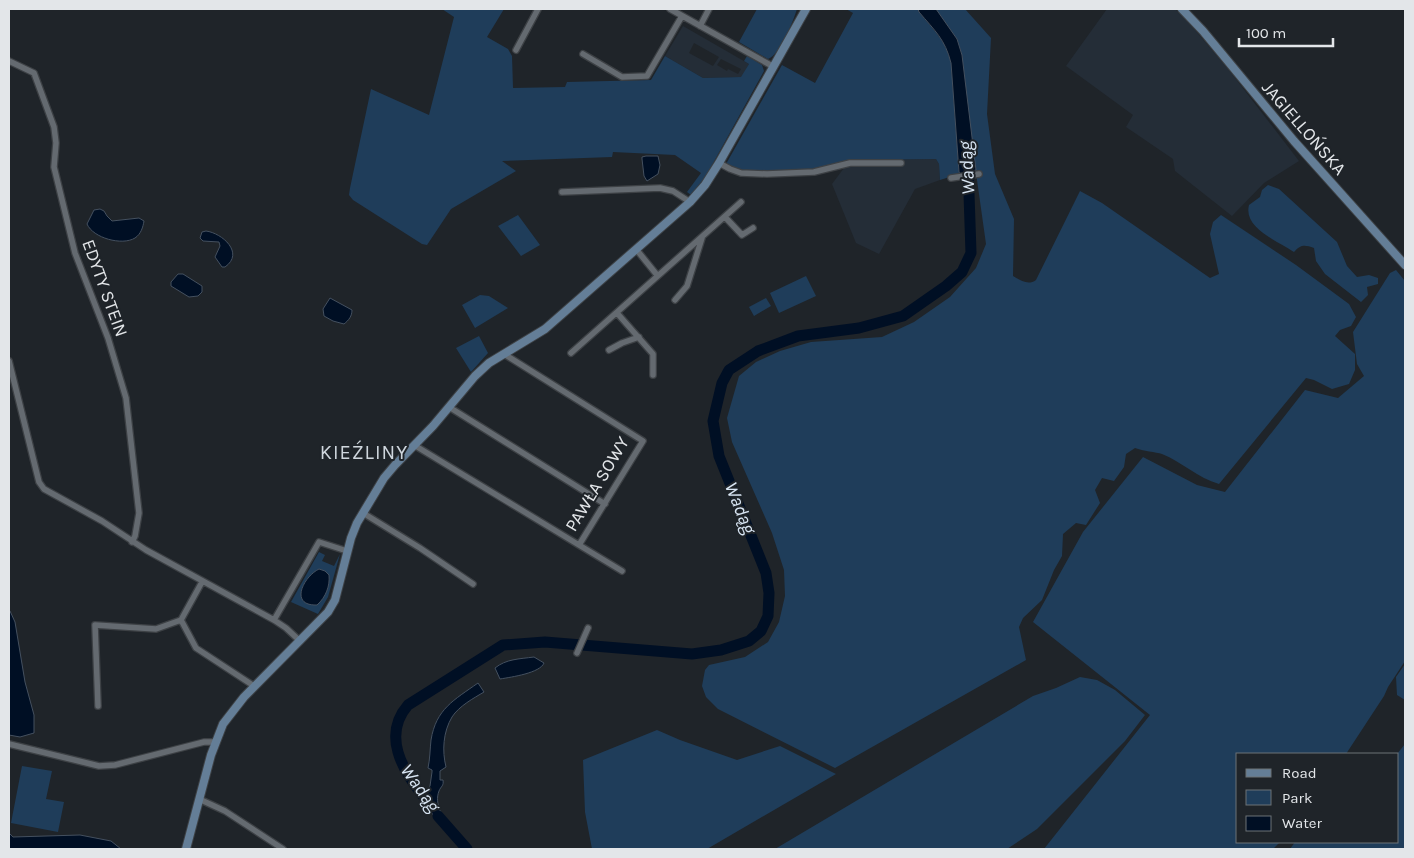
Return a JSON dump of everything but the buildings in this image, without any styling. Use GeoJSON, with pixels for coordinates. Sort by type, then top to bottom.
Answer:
{"type":"FeatureCollection","features":[{"type":"Feature","properties":{"kind":"street"},"geometry":{"type":"LineString","coordinates":[[516,50],[538,9]]}},
{"type":"Feature","properties":{"kind":"street"},"geometry":{"type":"LineString","coordinates":[[670,9],[774,67]]}},
{"type":"Feature","properties":{"kind":"street"},"geometry":{"type":"LineString","coordinates":[[700,26],[709,9]]}},
{"type":"Feature","properties":{"kind":"street"},"geometry":{"type":"LineString","coordinates":[[186,849],[215,742],[228,716],[254,686],[328,612],[335,600],[347,551],[357,523],[384,478],[475,376],[489,363],[545,329],[690,202],[705,185],[719,163],[806,9]]}},
{"type":"Feature","properties":{"kind":"street","name":"JAGIELLOŃSKA"},"geometry":{"type":"LineString","coordinates":[[1182,9],[1203,31],[1294,141],[1405,265]]}},
{"type":"Feature","properties":{"kind":"street"},"geometry":{"type":"LineString","coordinates":[[583,54],[622,77],[647,76],[682,16]]}},
{"type":"Feature","properties":{"kind":"street","name":"EDYTY STEIN"},"geometry":{"type":"LineString","coordinates":[[9,61],[34,73],[50,112],[56,143],[54,167],[75,253],[108,338],[126,398],[139,513],[135,536],[132,542]]}},
{"type":"Feature","properties":{"kind":"street"},"geometry":{"type":"LineString","coordinates":[[719,163],[730,170],[741,173],[766,174],[814,172],[850,163],[901,163]]}},
{"type":"Feature","properties":{"kind":"street"},"geometry":{"type":"LineString","coordinates":[[951,178],[979,174]]}},
{"type":"Feature","properties":{"kind":"street"},"geometry":{"type":"LineString","coordinates":[[562,192],[660,188],[673,191],[690,202]]}},
{"type":"Feature","properties":{"kind":"street"},"geometry":{"type":"LineString","coordinates":[[571,353],[741,202]]}},
{"type":"Feature","properties":{"kind":"street"},"geometry":{"type":"LineString","coordinates":[[725,217],[742,235],[753,228]]}},
{"type":"Feature","properties":{"kind":"street"},"geometry":{"type":"LineString","coordinates":[[675,300],[687,286],[702,238]]}},
{"type":"Feature","properties":{"kind":"street"},"geometry":{"type":"LineString","coordinates":[[636,249],[657,275]]}},
{"type":"Feature","properties":{"kind":"street"},"geometry":{"type":"LineString","coordinates":[[683,254],[695,262]]}},
{"type":"Feature","properties":{"kind":"street"},"geometry":{"type":"LineString","coordinates":[[617,313],[653,354],[653,375]]}},
{"type":"Feature","properties":{"kind":"street"},"geometry":{"type":"LineString","coordinates":[[609,350],[639,337]]}},
{"type":"Feature","properties":{"kind":"street","name":"PAWŁA SOWY"},"geometry":{"type":"LineString","coordinates":[[414,445],[579,545],[643,441],[504,354]]}},
{"type":"Feature","properties":{"kind":"street"},"geometry":{"type":"LineString","coordinates":[[9,361],[38,482],[44,489],[102,521],[132,542],[202,582],[274,620],[300,641]]}},
{"type":"Feature","properties":{"kind":"street"},"geometry":{"type":"LineString","coordinates":[[449,407],[605,504]]}},
{"type":"Feature","properties":{"kind":"street"},"geometry":{"type":"LineString","coordinates":[[362,514],[420,548],[474,584]]}},
{"type":"Feature","properties":{"kind":"street"},"geometry":{"type":"LineString","coordinates":[[274,620],[319,542],[347,551]]}},
{"type":"Feature","properties":{"kind":"street"},"geometry":{"type":"LineString","coordinates":[[579,545],[622,571]]}},
{"type":"Feature","properties":{"kind":"street"},"geometry":{"type":"LineString","coordinates":[[98,706],[95,625],[156,629],[181,620],[202,582]]}},
{"type":"Feature","properties":{"kind":"street"},"geometry":{"type":"LineString","coordinates":[[181,620],[196,648],[254,686]]}},
{"type":"Feature","properties":{"kind":"street"},"geometry":{"type":"LineString","coordinates":[[577,653],[588,628]]}},
{"type":"Feature","properties":{"kind":"street"},"geometry":{"type":"LineString","coordinates":[[9,744],[99,766],[115,765],[204,742],[215,742]]}},
{"type":"Feature","properties":{"kind":"street"},"geometry":{"type":"LineString","coordinates":[[199,799],[225,811],[283,849]]}},
{"type":"Feature","properties":{"kind":"shaded area"},"geometry":{"type":"Polygon","coordinates":[[[1107,9],[1175,9],[1229,70],[1299,161],[1264,183],[1232,216],[1175,171],[1173,159],[1126,127],[1133,115],[1066,66],[1107,9]]]}},
{"type":"Feature","properties":{"kind":"shaded area"},"geometry":{"type":"Polygon","coordinates":[[[683,26],[749,64],[742,77],[703,78],[665,56],[683,26]],[[694,43],[689,53],[713,66],[719,57],[694,43]],[[721,59],[717,65],[727,71],[728,69],[738,74],[741,69],[721,59]]]}},
{"type":"Feature","properties":{"kind":"shaded area"},"geometry":{"type":"Polygon","coordinates":[[[936,159],[939,164],[940,180],[915,189],[879,254],[856,243],[832,184],[850,160],[936,159]]]}},
{"type":"Feature","properties":{"kind":"green space"},"geometry":{"type":"Polygon","coordinates":[[[442,9],[504,9],[487,37],[508,49],[512,56],[513,88],[565,87],[567,82],[651,80],[665,56],[703,78],[741,77],[749,64],[744,61],[747,56],[762,65],[764,71],[706,176],[691,195],[687,192],[701,173],[675,155],[613,152],[612,157],[502,161],[516,171],[451,209],[427,245],[422,244],[353,200],[349,195],[371,89],[429,115],[454,17],[442,9]]]}},
{"type":"Feature","properties":{"kind":"green space"},"geometry":{"type":"Polygon","coordinates":[[[757,9],[797,9],[782,44],[773,56],[768,59],[739,42],[757,9]]]}},
{"type":"Feature","properties":{"kind":"green space"},"geometry":{"type":"Polygon","coordinates":[[[846,9],[918,9],[938,36],[946,48],[951,63],[959,174],[940,180],[939,164],[936,159],[850,160],[813,169],[761,171],[741,171],[726,164],[782,65],[815,83],[853,13],[846,9]]]}},
{"type":"Feature","properties":{"kind":"green space"},"geometry":{"type":"Polygon","coordinates":[[[936,9],[965,9],[991,38],[987,114],[995,174],[1014,219],[1013,276],[1021,281],[1033,282],[1036,280],[1080,191],[1102,203],[1210,278],[1219,274],[1210,234],[1213,222],[1221,215],[1296,265],[1349,304],[1356,317],[1351,326],[1340,330],[1335,336],[1355,354],[1355,370],[1349,384],[1332,389],[1306,378],[1219,484],[1204,478],[1162,454],[1135,448],[1126,454],[1124,467],[1114,481],[1102,478],[1095,490],[1100,503],[1086,525],[1076,523],[1063,534],[1062,556],[1042,600],[1023,618],[1019,627],[1026,660],[835,768],[718,709],[706,697],[702,686],[705,670],[709,665],[745,657],[768,642],[779,622],[785,596],[784,570],[772,533],[732,442],[727,418],[739,376],[756,362],[780,351],[811,342],[882,337],[914,322],[950,297],[976,268],[986,244],[969,123],[962,55],[957,39],[936,9]]]}},
{"type":"Feature","properties":{"kind":"green space"},"geometry":{"type":"Polygon","coordinates":[[[1268,185],[1279,189],[1337,242],[1347,266],[1357,277],[1369,275],[1378,278],[1378,284],[1367,287],[1368,295],[1361,302],[1325,274],[1316,261],[1314,248],[1303,246],[1294,252],[1256,227],[1251,220],[1249,205],[1260,197],[1262,190],[1268,185]]]}},
{"type":"Feature","properties":{"kind":"green space"},"geometry":{"type":"Polygon","coordinates":[[[518,215],[540,245],[521,256],[498,226],[518,215]]]}},
{"type":"Feature","properties":{"kind":"green space"},"geometry":{"type":"Polygon","coordinates":[[[1396,270],[1405,281],[1405,661],[1384,696],[1347,753],[1236,753],[1236,843],[1279,843],[1273,849],[1044,849],[1150,715],[1033,622],[1083,532],[1143,457],[1197,485],[1225,492],[1305,390],[1338,398],[1364,376],[1357,364],[1353,332],[1390,273],[1396,270]]]}},
{"type":"Feature","properties":{"kind":"green space"},"geometry":{"type":"Polygon","coordinates":[[[806,276],[816,296],[779,313],[770,293],[806,276]]]}},
{"type":"Feature","properties":{"kind":"green space"},"geometry":{"type":"Polygon","coordinates":[[[480,295],[489,296],[508,308],[475,328],[462,305],[480,295]]]}},
{"type":"Feature","properties":{"kind":"green space"},"geometry":{"type":"Polygon","coordinates":[[[766,298],[771,306],[754,316],[749,307],[766,298]]]}},
{"type":"Feature","properties":{"kind":"green space"},"geometry":{"type":"Polygon","coordinates":[[[479,336],[488,353],[471,372],[456,348],[479,336]]]}},
{"type":"Feature","properties":{"kind":"green space"},"geometry":{"type":"Polygon","coordinates":[[[319,552],[325,555],[322,561],[334,566],[340,554],[328,597],[318,614],[291,602],[319,552]]]}},
{"type":"Feature","properties":{"kind":"green space"},"geometry":{"type":"Polygon","coordinates":[[[1405,664],[1405,700],[1397,695],[1396,677],[1405,664]]]}},
{"type":"Feature","properties":{"kind":"green space"},"geometry":{"type":"Polygon","coordinates":[[[1080,677],[1097,680],[1115,690],[1145,715],[1125,741],[1037,829],[1007,849],[775,849],[1033,696],[1080,677]]]}},
{"type":"Feature","properties":{"kind":"green space"},"geometry":{"type":"Polygon","coordinates":[[[657,730],[737,760],[780,746],[836,774],[707,849],[592,849],[585,812],[583,760],[657,730]]]}},
{"type":"Feature","properties":{"kind":"green space"},"geometry":{"type":"Polygon","coordinates":[[[1405,744],[1405,849],[1290,849],[1294,843],[1399,843],[1398,753],[1405,744]]]}},
{"type":"Feature","properties":{"kind":"green space"},"geometry":{"type":"Polygon","coordinates":[[[22,766],[52,771],[46,799],[64,802],[58,832],[11,823],[22,766]]]}},
{"type":"Feature","properties":{"kind":"water"},"geometry":{"type":"Polygon","coordinates":[[[918,9],[936,9],[957,39],[962,55],[976,170],[960,174],[959,172],[949,55],[935,30],[918,9]]]}},
{"type":"Feature","properties":{"kind":"water"},"geometry":{"type":"Polygon","coordinates":[[[658,156],[660,165],[658,174],[647,181],[644,176],[642,159],[642,157],[658,156]]]}},
{"type":"Feature","properties":{"kind":"water"},"geometry":{"type":"Polygon","coordinates":[[[100,209],[112,221],[139,218],[144,221],[140,232],[135,238],[123,241],[101,237],[90,229],[87,224],[94,210],[100,209]]]}},
{"type":"Feature","properties":{"kind":"water"},"geometry":{"type":"Polygon","coordinates":[[[206,231],[219,236],[229,244],[233,256],[231,262],[225,267],[222,267],[215,257],[220,246],[219,242],[203,241],[200,238],[202,232],[206,231]]]}},
{"type":"Feature","properties":{"kind":"water"},"geometry":{"type":"Polygon","coordinates":[[[178,274],[183,274],[202,286],[202,292],[198,296],[189,297],[171,286],[171,282],[178,274]]]}},
{"type":"Feature","properties":{"kind":"water"},"geometry":{"type":"Polygon","coordinates":[[[330,298],[352,310],[350,318],[344,324],[324,316],[323,309],[330,298]]]}},
{"type":"Feature","properties":{"kind":"water"},"geometry":{"type":"Polygon","coordinates":[[[319,569],[329,575],[328,587],[325,595],[317,605],[308,604],[303,601],[301,596],[302,590],[308,578],[319,569]]]}},
{"type":"Feature","properties":{"kind":"water"},"geometry":{"type":"Polygon","coordinates":[[[10,611],[15,622],[25,682],[34,715],[34,733],[20,737],[9,735],[10,611]]]}},
{"type":"Feature","properties":{"kind":"water"},"geometry":{"type":"Polygon","coordinates":[[[534,657],[544,663],[537,669],[525,674],[500,679],[495,668],[508,661],[534,657]]]}},
{"type":"Feature","properties":{"kind":"water"},"geometry":{"type":"Polygon","coordinates":[[[478,683],[484,692],[455,713],[445,735],[444,755],[446,767],[440,771],[440,780],[443,780],[443,784],[439,791],[438,801],[448,827],[428,809],[420,798],[415,786],[428,792],[432,772],[428,768],[431,740],[437,720],[447,706],[478,683]]]}},
{"type":"Feature","properties":{"kind":"water"},"geometry":{"type":"Polygon","coordinates":[[[9,833],[13,837],[80,835],[111,841],[121,849],[9,849],[9,833]]]}},
{"type":"Feature","properties":{"kind":"waterway","name":"Wadąg"},"geometry":{"type":"LineString","coordinates":[[424,797],[402,764],[398,752],[396,728],[400,716],[408,705],[503,645],[545,642],[692,654],[721,650],[749,641],[761,631],[768,616],[769,593],[766,573],[719,456],[713,421],[722,383],[729,370],[758,351],[798,336],[859,328],[903,316],[946,286],[962,272],[971,253],[968,164]]}},
{"type":"Feature","properties":{"kind":"waterway","name":"Wadąg"},"geometry":{"type":"LineString","coordinates":[[438,816],[467,849]]}},
{"type":"Feature","properties":{"kind":"district","name":"KIEŹLINY"},"geometry":{"type":"Point","coordinates":[364,452]}}]}
